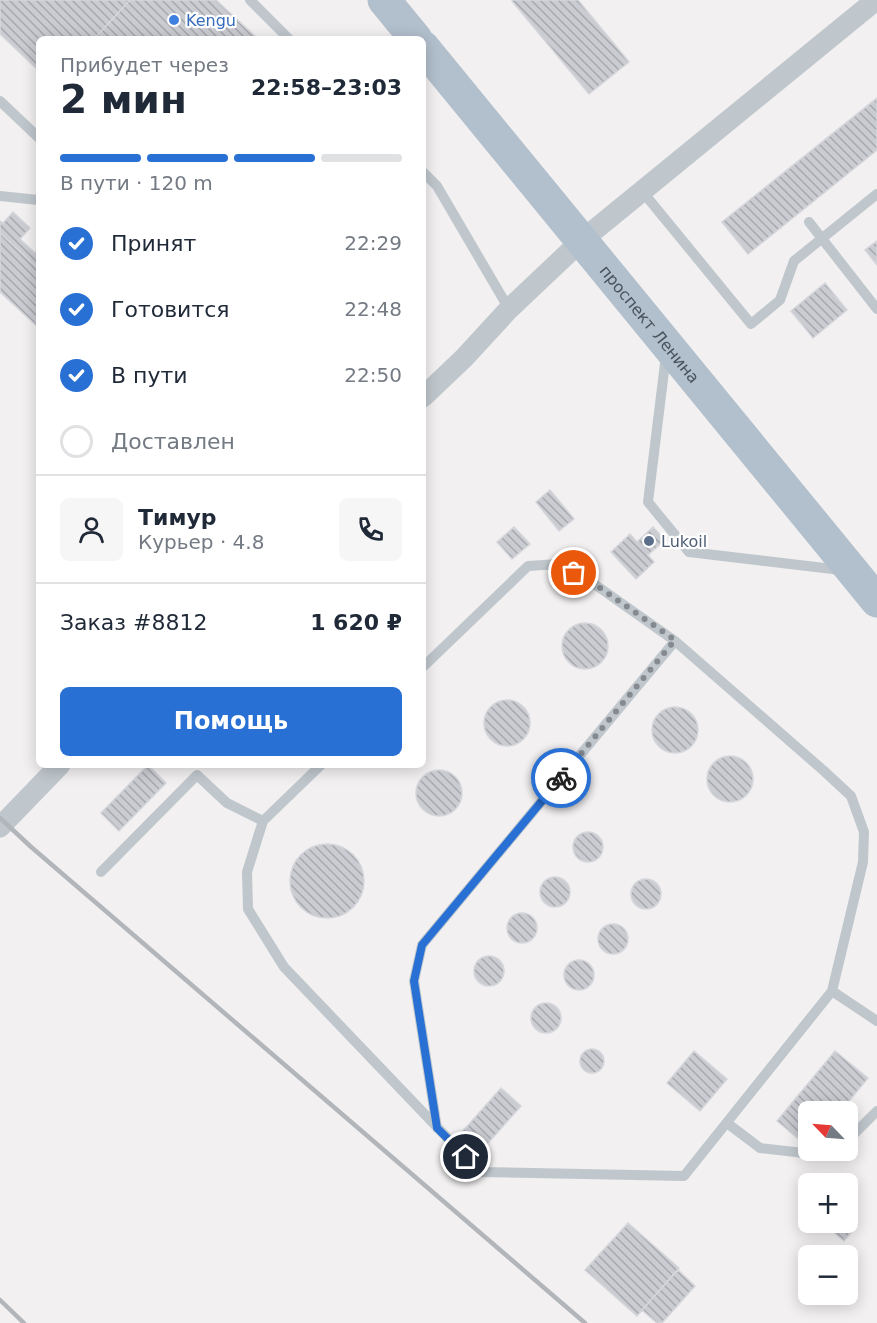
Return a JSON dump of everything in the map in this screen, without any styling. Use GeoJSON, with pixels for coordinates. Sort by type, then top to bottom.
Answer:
{"type":"FeatureCollection","features":[{"type":"Feature","properties":{"kind":"main road"},"geometry":{"type":"LineString","coordinates":[[384,0],[414,36]]}},
{"type":"Feature","properties":{"kind":"main road","name":"проспект Ленина"},"geometry":{"type":"LineString","coordinates":[[426,51],[877,601]]}},
{"type":"Feature","properties":{"kind":"street"},"geometry":{"type":"LineString","coordinates":[[426,394],[464,358],[509,309],[581,241],[876,0]]}},
{"type":"Feature","properties":{"kind":"street"},"geometry":{"type":"LineString","coordinates":[[0,827],[57,768]]}},
{"type":"Feature","properties":{"kind":"lane"},"geometry":{"type":"LineString","coordinates":[[250,0],[286,36]]}},
{"type":"Feature","properties":{"kind":"lane"},"geometry":{"type":"LineString","coordinates":[[0,101],[36,135]]}},
{"type":"Feature","properties":{"kind":"lane"},"geometry":{"type":"LineString","coordinates":[[426,175],[437,186],[509,309]]}},
{"type":"Feature","properties":{"kind":"lane"},"geometry":{"type":"LineString","coordinates":[[642,190],[751,324],[780,300],[794,261],[877,194]]}},
{"type":"Feature","properties":{"kind":"lane"},"geometry":{"type":"LineString","coordinates":[[0,196],[36,201]]}},
{"type":"Feature","properties":{"kind":"lane"},"geometry":{"type":"LineString","coordinates":[[809,222],[877,309]]}},
{"type":"Feature","properties":{"kind":"lane"},"geometry":{"type":"LineString","coordinates":[[667,346],[648,502],[689,552],[853,572]]}},
{"type":"Feature","properties":{"kind":"lane"},"geometry":{"type":"LineString","coordinates":[[318,768],[263,820],[247,872],[248,909],[284,966],[480,1172],[684,1176],[832,991],[863,862],[864,832],[851,796],[675,640],[590,581],[558,564],[528,566],[426,664]]}},
{"type":"Feature","properties":{"kind":"lane"},"geometry":{"type":"LineString","coordinates":[[437,1128],[414,981],[422,945],[675,640]]}},
{"type":"Feature","properties":{"kind":"lane"},"geometry":{"type":"LineString","coordinates":[[101,872],[197,775],[227,803],[263,820]]}},
{"type":"Feature","properties":{"kind":"lane"},"geometry":{"type":"LineString","coordinates":[[832,991],[877,1021]]}},
{"type":"Feature","properties":{"kind":"lane"},"geometry":{"type":"LineString","coordinates":[[858,1130],[877,1111]]}},
{"type":"Feature","properties":{"kind":"lane"},"geometry":{"type":"LineString","coordinates":[[727,1123],[760,1149],[798,1153]]}},
{"type":"Feature","properties":{"kind":"building"},"geometry":{"type":"Polygon","coordinates":[[[0,0],[130,0],[97,36],[36,36],[36,68],[0,34],[0,0]]]}},
{"type":"Feature","properties":{"kind":"building","name":"Kengu"},"geometry":{"type":"Polygon","coordinates":[[[130,0],[216,0],[255,36],[97,36],[130,0]]]}},
{"type":"Feature","properties":{"kind":"building"},"geometry":{"type":"Polygon","coordinates":[[[513,0],[578,0],[629,62],[589,94],[513,0]]]}},
{"type":"Feature","properties":{"kind":"building"},"geometry":{"type":"Polygon","coordinates":[[[877,98],[877,150],[748,254],[722,222],[877,98]]]}},
{"type":"Feature","properties":{"kind":"building"},"geometry":{"type":"Polygon","coordinates":[[[13,212],[30,228],[20,239],[36,252],[36,266],[0,233],[0,221],[3,223],[13,212]]]}},
{"type":"Feature","properties":{"kind":"building"},"geometry":{"type":"Polygon","coordinates":[[[0,233],[36,266],[36,325],[0,292],[0,233]]]}},
{"type":"Feature","properties":{"kind":"building"},"geometry":{"type":"Polygon","coordinates":[[[877,241],[877,265],[865,250],[877,241]]]}},
{"type":"Feature","properties":{"kind":"building"},"geometry":{"type":"Polygon","coordinates":[[[825,283],[847,310],[813,338],[791,311],[825,283]]]}},
{"type":"Feature","properties":{"kind":"building"},"geometry":{"type":"Polygon","coordinates":[[[550,490],[574,519],[559,531],[536,502],[550,490]]]}},
{"type":"Feature","properties":{"kind":"building"},"geometry":{"type":"Polygon","coordinates":[[[514,527],[530,544],[512,559],[497,542],[514,527]]]}},
{"type":"Feature","properties":{"kind":"building"},"geometry":{"type":"Polygon","coordinates":[[[653,527],[665,540],[648,555],[654,562],[636,579],[611,552],[630,534],[637,542],[653,527]]]}},
{"type":"Feature","properties":{"kind":"building"},"geometry":{"type":"Polygon","coordinates":[[[585,623],[601,630],[608,646],[601,662],[585,669],[569,662],[562,646],[569,630],[585,623]]]}},
{"type":"Feature","properties":{"kind":"building"},"geometry":{"type":"Polygon","coordinates":[[[507,700],[523,707],[530,723],[523,739],[507,746],[491,739],[484,723],[491,707],[507,700]]]}},
{"type":"Feature","properties":{"kind":"building"},"geometry":{"type":"Polygon","coordinates":[[[675,707],[691,714],[698,730],[691,746],[675,753],[659,746],[652,730],[659,714],[675,707]]]}},
{"type":"Feature","properties":{"kind":"building"},"geometry":{"type":"Polygon","coordinates":[[[730,756],[746,763],[753,779],[746,795],[730,802],[714,795],[707,779],[714,763],[730,756]]]}},
{"type":"Feature","properties":{"kind":"building"},"geometry":{"type":"Polygon","coordinates":[[[145,768],[151,768],[166,783],[119,831],[101,813],[145,768]]]}},
{"type":"Feature","properties":{"kind":"building"},"geometry":{"type":"Polygon","coordinates":[[[439,770],[455,777],[462,793],[455,809],[439,816],[423,809],[416,793],[423,777],[439,770]]]}},
{"type":"Feature","properties":{"kind":"building"},"geometry":{"type":"Polygon","coordinates":[[[588,832],[599,836],[603,847],[599,858],[588,862],[577,858],[573,847],[577,836],[588,832]]]}},
{"type":"Feature","properties":{"kind":"building"},"geometry":{"type":"Polygon","coordinates":[[[327,844],[341,847],[353,855],[361,867],[364,881],[361,895],[353,907],[341,915],[327,918],[313,915],[301,907],[293,895],[290,881],[293,867],[301,855],[313,847],[327,844]]]}},
{"type":"Feature","properties":{"kind":"building"},"geometry":{"type":"Polygon","coordinates":[[[555,877],[561,878],[569,886],[569,898],[561,906],[555,907],[549,906],[541,898],[540,892],[541,886],[549,878],[555,877]]]}},
{"type":"Feature","properties":{"kind":"building"},"geometry":{"type":"Polygon","coordinates":[[[646,879],[657,883],[661,894],[657,905],[646,909],[635,905],[631,894],[635,883],[646,879]]]}},
{"type":"Feature","properties":{"kind":"building"},"geometry":{"type":"Polygon","coordinates":[[[522,913],[528,914],[536,922],[536,934],[528,942],[522,943],[516,942],[508,934],[507,928],[508,922],[516,914],[522,913]]]}},
{"type":"Feature","properties":{"kind":"building"},"geometry":{"type":"Polygon","coordinates":[[[613,924],[624,928],[628,939],[624,950],[613,954],[602,950],[598,939],[602,928],[613,924]]]}},
{"type":"Feature","properties":{"kind":"building"},"geometry":{"type":"Polygon","coordinates":[[[489,956],[500,960],[504,971],[500,982],[489,986],[478,982],[474,971],[478,960],[489,956]]]}},
{"type":"Feature","properties":{"kind":"building"},"geometry":{"type":"Polygon","coordinates":[[[579,960],[590,964],[594,975],[590,986],[579,990],[568,986],[564,975],[568,964],[579,960]]]}},
{"type":"Feature","properties":{"kind":"building"},"geometry":{"type":"Polygon","coordinates":[[[546,1003],[557,1007],[561,1018],[557,1029],[546,1033],[535,1029],[531,1018],[535,1007],[546,1003]]]}},
{"type":"Feature","properties":{"kind":"building"},"geometry":{"type":"Polygon","coordinates":[[[592,1049],[601,1052],[604,1061],[601,1070],[592,1073],[583,1070],[580,1061],[583,1052],[592,1049]]]}},
{"type":"Feature","properties":{"kind":"building"},"geometry":{"type":"Polygon","coordinates":[[[694,1051],[727,1079],[700,1111],[667,1083],[694,1051]]]}},
{"type":"Feature","properties":{"kind":"building"},"geometry":{"type":"Polygon","coordinates":[[[835,1051],[868,1078],[849,1101],[798,1101],[798,1139],[777,1121],[835,1051]]]}},
{"type":"Feature","properties":{"kind":"building"},"geometry":{"type":"Polygon","coordinates":[[[501,1088],[521,1106],[482,1150],[462,1132],[501,1088]]]}},
{"type":"Feature","properties":{"kind":"building"},"geometry":{"type":"Polygon","coordinates":[[[628,1223],[679,1268],[637,1316],[585,1270],[628,1223]]]}},
{"type":"Feature","properties":{"kind":"building"},"geometry":{"type":"Polygon","coordinates":[[[835,1233],[851,1233],[844,1241],[835,1233]]]}},
{"type":"Feature","properties":{"kind":"building"},"geometry":{"type":"Polygon","coordinates":[[[678,1270],[695,1286],[662,1323],[657,1323],[642,1310],[678,1270]]]}},
{"type":"Feature","properties":{"kind":"railway"},"geometry":{"type":"LineString","coordinates":[[0,818],[585,1323]]}},
{"type":"Feature","properties":{"kind":"railway"},"geometry":{"type":"LineString","coordinates":[[0,1300],[24,1323]]}},
{"type":"Feature","properties":{"kind":"way so far"},"geometry":{"type":"LineString","coordinates":[[561,778],[675,640],[590,581],[574,573]]}},
{"type":"Feature","properties":{"kind":"place","name":"Kengu"},"geometry":{"type":"Point","coordinates":[174,20]}},
{"type":"Feature","properties":{"kind":"place","name":"Lukoil"},"geometry":{"type":"Point","coordinates":[649,541]}},
{"type":"Feature","properties":{"kind":"route"},"geometry":{"type":"LineString","coordinates":[[466,1157],[437,1128],[414,981],[422,945],[561,778]]}}]}
